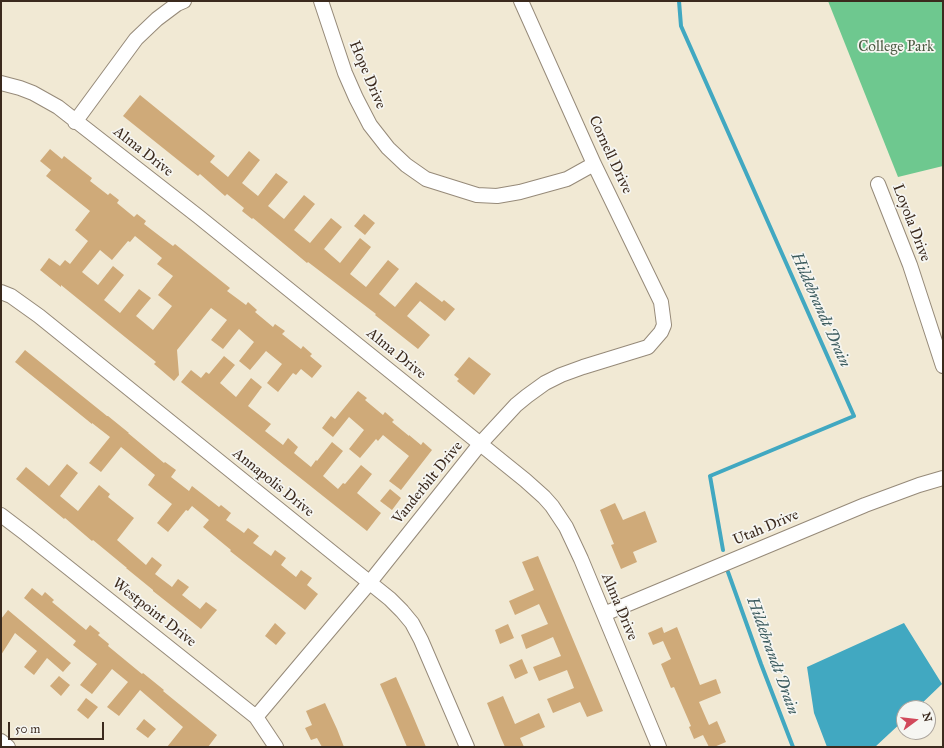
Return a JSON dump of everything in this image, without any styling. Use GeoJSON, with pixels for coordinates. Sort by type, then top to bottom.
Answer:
{"type":"FeatureCollection","features":[{"type":"Feature","properties":{"kind":"street"},"geometry":{"type":"LineString","coordinates":[[75,122],[136,39],[157,19],[177,4],[184,1]]}},
{"type":"Feature","properties":{"kind":"street","name":"Hope Drive"},"geometry":{"type":"LineString","coordinates":[[321,1],[344,73],[370,125],[388,148],[401,161],[426,179],[477,195],[497,196],[520,192],[567,179],[594,164]]}},
{"type":"Feature","properties":{"kind":"street","name":"Cornell Drive"},"geometry":{"type":"LineString","coordinates":[[521,1],[594,164],[661,302],[664,324]]}},
{"type":"Feature","properties":{"kind":"street","name":"Alma Drive"},"geometry":{"type":"LineString","coordinates":[[1,84],[20,88],[33,93],[58,108],[199,217],[544,496],[566,527],[581,559],[659,747]]}},
{"type":"Feature","properties":{"kind":"street","name":"Loyola Drive"},"geometry":{"type":"LineString","coordinates":[[878,184],[910,265],[943,366]]}},
{"type":"Feature","properties":{"kind":"street","name":"Annapolis Drive"},"geometry":{"type":"LineString","coordinates":[[1,292],[11,296],[39,316],[370,582],[402,610],[412,623],[421,640],[467,747]]}},
{"type":"Feature","properties":{"kind":"street","name":"Vanderbilt Drive"},"geometry":{"type":"LineString","coordinates":[[256,717],[370,582],[490,432],[516,405],[545,383],[583,367],[648,347],[661,332],[664,324]]}},
{"type":"Feature","properties":{"kind":"street","name":"Utah Drive"},"geometry":{"type":"LineString","coordinates":[[604,614],[865,505],[919,485],[943,478]]}},
{"type":"Feature","properties":{"kind":"street","name":"Westpoint Drive"},"geometry":{"type":"LineString","coordinates":[[1,515],[256,717],[276,747]]}},
{"type":"Feature","properties":{"kind":"street"},"geometry":{"type":"LineString","coordinates":[[1,741],[8,747]]}},
{"type":"Feature","properties":{"kind":"green space","name":"College Park"},"geometry":{"type":"Polygon","coordinates":[[[828,1],[943,1],[943,166],[898,177],[828,1]]]}},
{"type":"Feature","properties":{"kind":"water"},"geometry":{"type":"Polygon","coordinates":[[[904,623],[942,684],[925,700],[896,700],[896,727],[875,747],[827,747],[814,713],[807,667],[904,623]]]}},
{"type":"Feature","properties":{"kind":"building"},"geometry":{"type":"Polygon","coordinates":[[[140,95],[215,156],[210,162],[228,177],[249,151],[260,160],[242,183],[258,196],[276,173],[288,182],[268,206],[284,219],[304,195],[315,204],[294,230],[310,243],[331,218],[342,227],[324,249],[340,263],[360,238],[371,247],[350,274],[366,287],[388,260],[399,269],[379,294],[395,307],[416,282],[442,302],[444,300],[455,309],[445,321],[420,301],[407,316],[430,335],[418,349],[375,315],[376,314],[308,262],[307,263],[253,218],[252,219],[242,211],[244,208],[227,194],[225,196],[200,174],[198,176],[123,116],[140,95]]]}},
{"type":"Feature","properties":{"kind":"building"},"geometry":{"type":"Polygon","coordinates":[[[50,149],[62,159],[64,156],[92,178],[90,181],[108,195],[110,193],[119,200],[117,203],[134,217],[137,214],[146,221],[144,224],[173,246],[175,244],[230,288],[227,291],[246,305],[248,302],[257,310],[255,312],[273,327],[275,324],[285,331],[282,334],[301,349],[303,346],[312,354],[310,356],[322,366],[312,378],[301,369],[296,375],[293,373],[278,392],[267,383],[282,364],[266,351],[250,370],[239,361],[254,342],[239,329],[223,349],[211,340],[227,320],[211,308],[177,350],[179,375],[174,381],[154,364],[156,362],[61,285],[61,287],[40,270],[49,258],[60,266],[65,260],[70,264],[88,241],[75,230],[90,211],[46,176],[51,170],[40,161],[50,149]],[[135,236],[130,242],[128,241],[112,260],[100,250],[82,272],[98,285],[113,266],[124,275],[104,300],[120,313],[139,289],[151,298],[136,316],[153,330],[172,306],[158,295],[173,276],[157,264],[162,258],[135,236]]]}},
{"type":"Feature","properties":{"kind":"building"},"geometry":{"type":"Polygon","coordinates":[[[364,214],[375,223],[365,235],[354,226],[364,214]]]}},
{"type":"Feature","properties":{"kind":"building"},"geometry":{"type":"Polygon","coordinates":[[[25,350],[129,433],[164,463],[165,462],[176,470],[171,477],[189,491],[192,486],[219,507],[221,505],[231,513],[226,520],[244,533],[248,528],[259,536],[253,543],[271,556],[275,550],[286,558],[281,565],[296,577],[301,570],[312,578],[307,585],[318,594],[305,610],[230,551],[231,550],[203,527],[209,520],[192,506],[188,511],[186,510],[168,532],[157,523],[172,504],[148,485],[155,475],[121,447],[101,472],[89,463],[110,437],[15,362],[25,350]]]}},
{"type":"Feature","properties":{"kind":"building"},"geometry":{"type":"Polygon","coordinates":[[[224,356],[235,365],[220,383],[236,397],[251,378],[262,387],[248,406],[271,424],[265,431],[283,445],[288,438],[298,447],[294,453],[311,467],[332,442],[343,451],[323,476],[338,489],[343,483],[345,484],[361,465],[372,474],[357,493],[381,513],[367,531],[181,382],[191,370],[201,378],[206,372],[209,374],[224,356]]]}},
{"type":"Feature","properties":{"kind":"building"},"geometry":{"type":"Polygon","coordinates":[[[469,357],[491,374],[474,395],[457,381],[459,379],[454,375],[469,357]]]}},
{"type":"Feature","properties":{"kind":"building"},"geometry":{"type":"Polygon","coordinates":[[[358,391],[367,398],[365,400],[383,415],[385,412],[394,420],[392,422],[409,436],[421,445],[423,442],[432,450],[401,490],[389,481],[409,456],[383,435],[378,441],[376,439],[360,458],[349,449],[364,430],[349,417],[333,437],[322,428],[331,416],[335,419],[358,391]]]}},
{"type":"Feature","properties":{"kind":"building"},"geometry":{"type":"Polygon","coordinates":[[[67,464],[78,473],[60,496],[78,511],[99,485],[110,494],[108,497],[134,518],[117,540],[146,565],[152,557],[162,565],[155,574],[172,587],[178,579],[189,587],[182,595],[200,609],[206,602],[217,610],[201,629],[16,479],[26,467],[49,486],[67,464]]]}},
{"type":"Feature","properties":{"kind":"building"},"geometry":{"type":"Polygon","coordinates":[[[390,489],[401,498],[392,510],[380,501],[390,489]]]}},
{"type":"Feature","properties":{"kind":"building"},"geometry":{"type":"Polygon","coordinates":[[[615,503],[623,520],[645,511],[657,542],[633,552],[637,562],[621,569],[611,545],[614,544],[600,510],[615,503]]]}},
{"type":"Feature","properties":{"kind":"building"},"geometry":{"type":"Polygon","coordinates":[[[538,556],[603,711],[587,717],[580,702],[553,713],[547,699],[574,688],[567,670],[539,681],[533,667],[561,656],[553,637],[526,649],[521,635],[548,624],[539,604],[515,615],[509,601],[534,590],[522,562],[538,556]]]}},
{"type":"Feature","properties":{"kind":"building"},"geometry":{"type":"Polygon","coordinates":[[[32,588],[42,596],[45,592],[54,600],[52,602],[86,630],[90,625],[100,633],[98,635],[109,644],[108,646],[164,690],[163,691],[217,735],[208,747],[167,747],[183,727],[140,690],[119,716],[107,707],[128,682],[112,669],[92,694],[80,685],[97,664],[73,645],[76,641],[24,598],[32,588]]]}},
{"type":"Feature","properties":{"kind":"building"},"geometry":{"type":"Polygon","coordinates":[[[8,610],[71,663],[63,672],[47,658],[34,675],[24,667],[37,651],[15,633],[1,655],[1,619],[8,610]]]}},
{"type":"Feature","properties":{"kind":"building"},"geometry":{"type":"Polygon","coordinates":[[[275,623],[286,633],[276,645],[265,636],[275,623]]]}},
{"type":"Feature","properties":{"kind":"building"},"geometry":{"type":"Polygon","coordinates":[[[508,624],[514,638],[500,644],[495,630],[508,624]]]}},
{"type":"Feature","properties":{"kind":"building"},"geometry":{"type":"Polygon","coordinates":[[[662,627],[664,633],[677,627],[700,685],[716,679],[721,693],[699,702],[709,725],[717,721],[726,742],[714,747],[709,747],[703,735],[694,739],[689,727],[691,726],[674,687],[671,688],[661,664],[671,659],[663,641],[653,645],[648,633],[662,627]]]}},
{"type":"Feature","properties":{"kind":"building"},"geometry":{"type":"Polygon","coordinates":[[[522,659],[528,673],[515,679],[509,665],[522,659]]]}},
{"type":"Feature","properties":{"kind":"building"},"geometry":{"type":"Polygon","coordinates":[[[59,676],[70,685],[61,696],[50,686],[59,676]]]}},
{"type":"Feature","properties":{"kind":"building"},"geometry":{"type":"Polygon","coordinates":[[[396,677],[426,747],[407,747],[380,684],[396,677]]]}},
{"type":"Feature","properties":{"kind":"building"},"geometry":{"type":"Polygon","coordinates":[[[503,696],[515,724],[539,713],[545,727],[520,738],[524,747],[505,747],[501,738],[487,703],[503,696]]]}},
{"type":"Feature","properties":{"kind":"building"},"geometry":{"type":"Polygon","coordinates":[[[86,698],[98,707],[88,719],[77,710],[86,698]]]}},
{"type":"Feature","properties":{"kind":"building"},"geometry":{"type":"Polygon","coordinates":[[[325,703],[344,747],[322,747],[317,738],[311,740],[305,728],[312,725],[306,711],[325,703]]]}},
{"type":"Feature","properties":{"kind":"building"},"geometry":{"type":"Polygon","coordinates":[[[144,719],[156,729],[148,738],[136,729],[144,719]]]}},
{"type":"Feature","properties":{"kind":"waterway","name":"Hildebrandt Drain"},"geometry":{"type":"LineString","coordinates":[[679,1],[681,26],[854,416],[710,476],[723,550]]}},
{"type":"Feature","properties":{"kind":"waterway","name":"Hildebrandt Drain"},"geometry":{"type":"LineString","coordinates":[[728,572],[793,747]]}}]}
